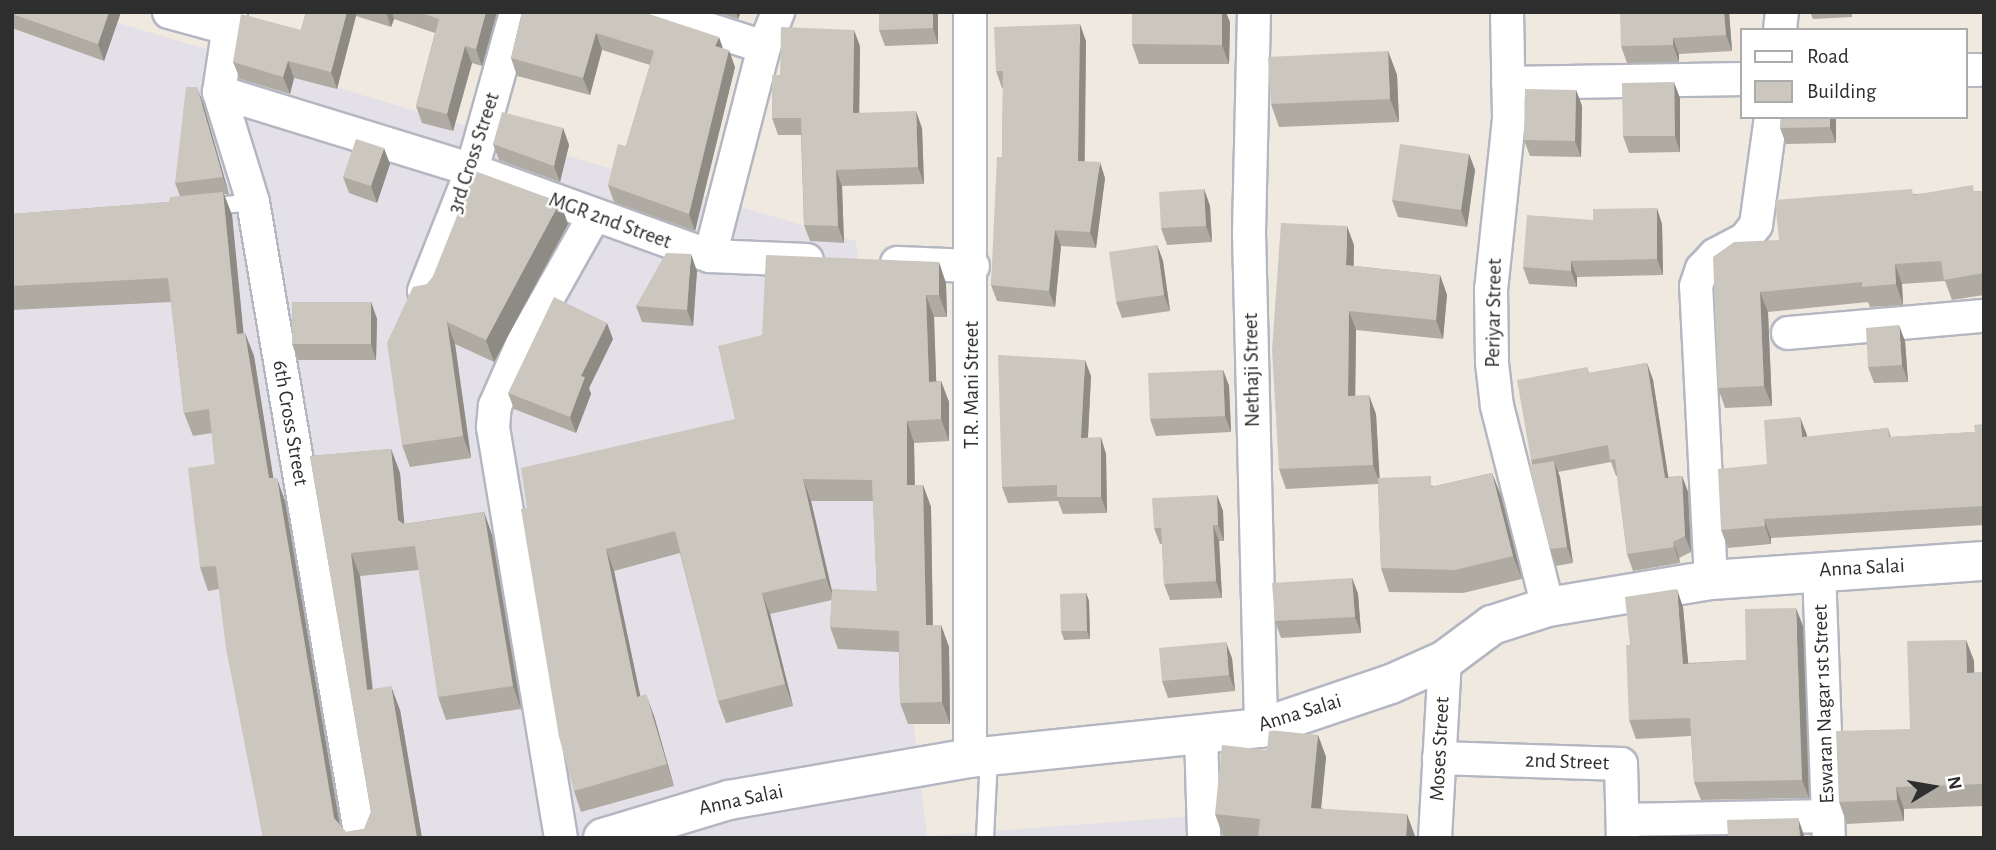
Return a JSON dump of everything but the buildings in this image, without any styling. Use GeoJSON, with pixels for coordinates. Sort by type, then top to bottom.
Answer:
{"type":"FeatureCollection","features":[{"type":"Feature","properties":{"kind":"street"},"geometry":{"type":"LineString","coordinates":[[169,12],[229,20]]}},
{"type":"Feature","properties":{"kind":"street","name":"3rd Cross Street"},"geometry":{"type":"LineString","coordinates":[[424,291],[472,170],[516,12]]}},
{"type":"Feature","properties":{"kind":"street"},"geometry":{"type":"LineString","coordinates":[[655,12],[764,47]]}},
{"type":"Feature","properties":{"kind":"street"},"geometry":{"type":"LineString","coordinates":[[710,257],[764,47],[778,12]]}},
{"type":"Feature","properties":{"kind":"street","name":"T.R. Mani Street"},"geometry":{"type":"LineString","coordinates":[[970,12],[979,757]]}},
{"type":"Feature","properties":{"kind":"street","name":"Nethaji Street"},"geometry":{"type":"LineString","coordinates":[[1254,12],[1249,233],[1261,728]]}},
{"type":"Feature","properties":{"kind":"street","name":"Periyar Street"},"geometry":{"type":"LineString","coordinates":[[1507,12],[1509,119],[1491,289],[1492,362],[1497,406],[1548,607]]}},
{"type":"Feature","properties":{"kind":"street","name":"6th Cross Street"},"geometry":{"type":"LineString","coordinates":[[229,20],[219,92],[253,202],[361,838]]}},
{"type":"Feature","properties":{"kind":"street"},"geometry":{"type":"LineString","coordinates":[[1508,83],[1741,79]]}},
{"type":"Feature","properties":{"kind":"street","name":"MGR 2nd Street"},"geometry":{"type":"LineString","coordinates":[[219,92],[472,170],[710,257],[973,266]]}},
{"type":"Feature","properties":{"kind":"street"},"geometry":{"type":"LineString","coordinates":[[1711,580],[1696,286],[1702,269],[1715,255],[1745,239],[1761,208],[1771,119]]}},
{"type":"Feature","properties":{"kind":"street"},"geometry":{"type":"LineString","coordinates":[[561,838],[493,428],[495,406],[523,342],[594,216]]}},
{"type":"Feature","properties":{"kind":"street"},"geometry":{"type":"LineString","coordinates":[[1788,332],[1984,316]]}},
{"type":"Feature","properties":{"kind":"street","name":"Anna Salai"},"geometry":{"type":"LineString","coordinates":[[603,838],[729,800],[979,757],[1261,728],[1391,684],[1445,660],[1492,625],[1548,607],[1711,580],[1819,570],[1984,561]]}},
{"type":"Feature","properties":{"kind":"street","name":"Eswaran Nagar 1st Street"},"geometry":{"type":"LineString","coordinates":[[1819,570],[1828,827]]}},
{"type":"Feature","properties":{"kind":"street","name":"Moses Street"},"geometry":{"type":"LineString","coordinates":[[1435,838],[1445,660]]}},
{"type":"Feature","properties":{"kind":"street"},"geometry":{"type":"LineString","coordinates":[[1201,734],[1204,838]]}},
{"type":"Feature","properties":{"kind":"street","name":"2nd Street"},"geometry":{"type":"LineString","coordinates":[[1439,758],[1621,764],[1623,829]]}},
{"type":"Feature","properties":{"kind":"street"},"geometry":{"type":"LineString","coordinates":[[1623,829],[1828,827]]}},
{"type":"Feature","properties":{"kind":"lane"},"geometry":{"type":"LineString","coordinates":[[186,209],[253,202]]}},
{"type":"Feature","properties":{"kind":"lane"},"geometry":{"type":"LineString","coordinates":[[979,757],[985,838]]}},
{"type":"Feature","properties":{"kind":"shaded area"},"geometry":{"type":"Polygon","coordinates":[[[12,12],[81,12],[856,241],[927,836],[1314,807],[1309,838],[12,838],[12,12]]]}}]}
